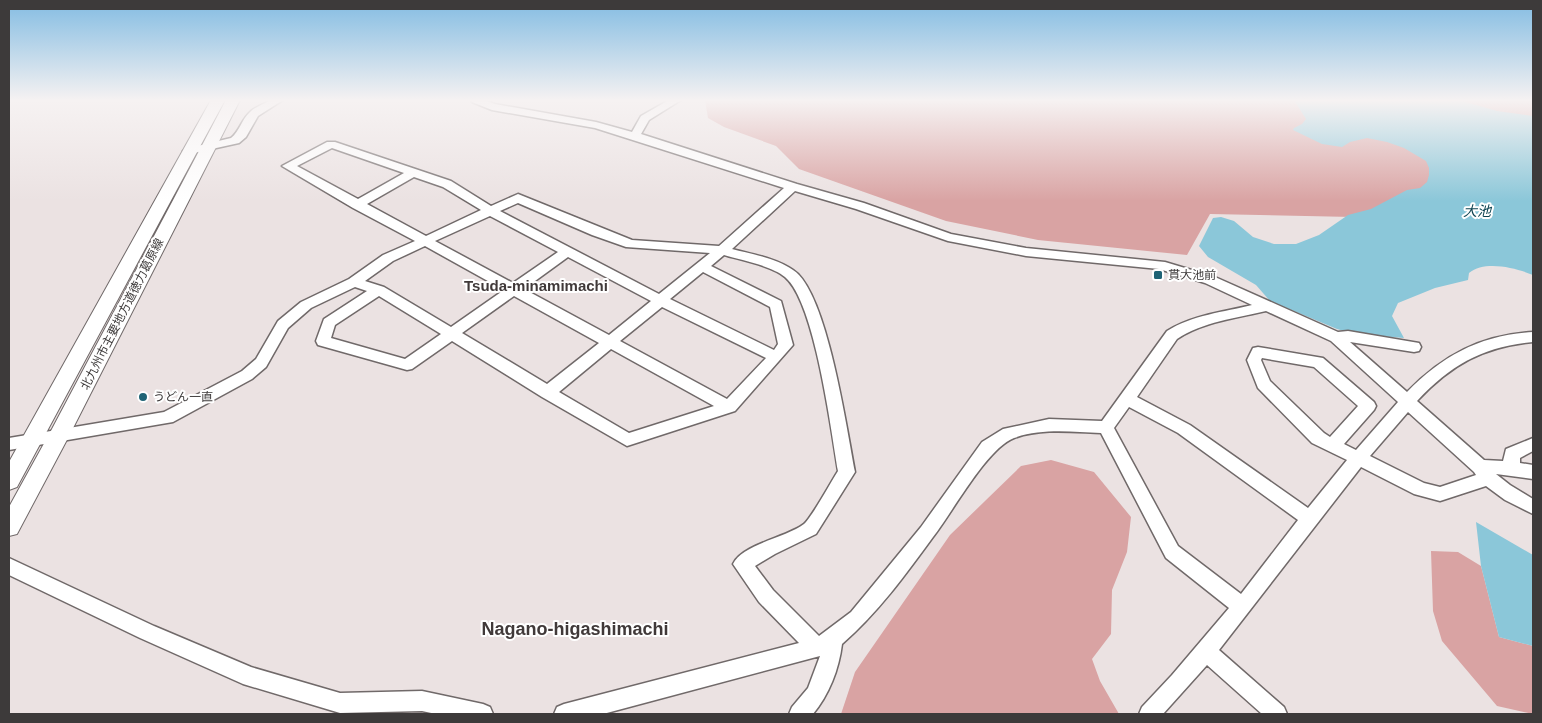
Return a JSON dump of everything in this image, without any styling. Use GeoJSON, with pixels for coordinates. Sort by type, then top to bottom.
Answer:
{"type":"FeatureCollection","features":[{"type":"Feature","properties":{"kind":"main road","name":"北九州市主要地方道徳力葛原線"},"geometry":{"type":"LineString","coordinates":[[9,480],[199,134]]}},
{"type":"Feature","properties":{"kind":"main road","name":"北九州市主要地方道徳力葛原線"},"geometry":{"type":"LineString","coordinates":[[9,527],[60,434],[215,134]]}},
{"type":"Feature","properties":{"kind":"street"},"geometry":{"type":"LineString","coordinates":[[189,151],[234,141],[243,134]]}},
{"type":"Feature","properties":{"kind":"street"},"geometry":{"type":"LineString","coordinates":[[628,134],[793,187],[860,206],[948,237],[1026,252],[1160,265],[1210,280],[1336,336],[1505,492],[1533,507]]}},
{"type":"Feature","properties":{"kind":"street"},"geometry":{"type":"LineString","coordinates":[[729,407],[288,166],[331,144],[447,184],[490,210],[660,300],[776,357]]}},
{"type":"Feature","properties":{"kind":"street"},"geometry":{"type":"LineString","coordinates":[[357,205],[414,172]]}},
{"type":"Feature","properties":{"kind":"street"},"geometry":{"type":"LineString","coordinates":[[548,393],[722,250],[793,187]]}},
{"type":"Feature","properties":{"kind":"street"},"geometry":{"type":"LineString","coordinates":[[9,444],[60,434],[167,418],[247,375],[261,363],[283,324],[306,305],[354,282],[388,258],[518,198],[597,232],[631,244],[722,250],[768,264],[789,273],[800,285],[822,341],[847,472],[810,529],[769,548],[742,564],[766,596],[825,643],[830,659],[816,695],[799,714]]}},
{"type":"Feature","properties":{"kind":"street"},"geometry":{"type":"LineString","coordinates":[[379,290],[329,322],[323,341],[407,365],[454,334],[568,251]]}},
{"type":"Feature","properties":{"kind":"street"},"geometry":{"type":"LineString","coordinates":[[354,282],[379,290],[627,440],[729,407],[786,345],[776,304],[701,266]]}},
{"type":"Feature","properties":{"kind":"street"},"geometry":{"type":"LineString","coordinates":[[1106,427],[1172,335],[1181,329],[1267,306]]}},
{"type":"Feature","properties":{"kind":"street"},"geometry":{"type":"LineString","coordinates":[[1336,336],[1348,336],[1381,344],[1414,347]]}},
{"type":"Feature","properties":{"kind":"street"},"geometry":{"type":"LineString","coordinates":[[1149,714],[1242,606],[1309,518],[1358,458],[1409,402],[1447,365],[1470,352],[1491,344],[1517,338],[1533,338]]}},
{"type":"Feature","properties":{"kind":"street"},"geometry":{"type":"LineString","coordinates":[[1333,445],[1368,406],[1318,362],[1258,352],[1254,360],[1263,384],[1318,438],[1420,489],[1440,494],[1484,473],[1511,468],[1533,472]]}},
{"type":"Feature","properties":{"kind":"street"},"geometry":{"type":"LineString","coordinates":[[1127,399],[1184,429],[1309,518]]}},
{"type":"Feature","properties":{"kind":"street"},"geometry":{"type":"LineString","coordinates":[[564,714],[825,643],[858,618],[927,532],[988,447],[1009,433],[1049,425],[1106,427]]}},
{"type":"Feature","properties":{"kind":"street"},"geometry":{"type":"LineString","coordinates":[[1106,427],[1172,552],[1242,606]]}},
{"type":"Feature","properties":{"kind":"street"},"geometry":{"type":"LineString","coordinates":[[1511,468],[1512,454],[1533,444]]}},
{"type":"Feature","properties":{"kind":"street"},"geometry":{"type":"LineString","coordinates":[[9,566],[147,632],[250,677],[340,709],[422,701],[483,714]]}},
{"type":"Feature","properties":{"kind":"street"},"geometry":{"type":"LineString","coordinates":[[1205,651],[1278,714]]}},
{"type":"Feature","properties":{"kind":"shaded area"},"geometry":{"type":"Polygon","coordinates":[[[742,134],[1533,134],[1533,232],[1495,220],[1210,214],[1187,255],[1038,240],[946,221],[799,169],[776,146],[742,134]]]}},
{"type":"Feature","properties":{"kind":"shaded area"},"geometry":{"type":"Polygon","coordinates":[[[1051,460],[1094,472],[1131,517],[1127,552],[1112,590],[1111,634],[1092,659],[1100,681],[1119,714],[841,714],[855,672],[950,535],[1021,466],[1051,460]]]}},
{"type":"Feature","properties":{"kind":"shaded area"},"geometry":{"type":"Polygon","coordinates":[[[1431,551],[1458,552],[1481,566],[1499,637],[1533,646],[1533,714],[1497,706],[1442,641],[1433,611],[1431,551]]]}},
{"type":"Feature","properties":{"kind":"water","name":"大池"},"geometry":{"type":"Polygon","coordinates":[[[1301,134],[1533,134],[1533,275],[1501,266],[1483,267],[1469,273],[1468,280],[1435,288],[1398,303],[1392,316],[1404,338],[1355,334],[1337,329],[1270,301],[1256,285],[1208,257],[1199,246],[1213,218],[1221,217],[1234,221],[1253,237],[1274,244],[1296,244],[1319,235],[1348,215],[1371,209],[1407,190],[1420,188],[1427,182],[1429,168],[1426,161],[1404,148],[1367,138],[1350,142],[1342,147],[1322,144],[1301,134]]]}},
{"type":"Feature","properties":{"kind":"water"},"geometry":{"type":"Polygon","coordinates":[[[1476,522],[1533,555],[1533,646],[1499,637],[1481,566],[1476,522]]]}},
{"type":"Feature","properties":{"kind":"place","name":"貫大池前"},"geometry":{"type":"Point","coordinates":[1158,275]}},
{"type":"Feature","properties":{"kind":"place","name":"うどん一直"},"geometry":{"type":"Point","coordinates":[143,397]}},
{"type":"Feature","properties":{"kind":"district","name":"Tsuda-minamimachi"},"geometry":{"type":"Point","coordinates":[536,286]}},
{"type":"Feature","properties":{"kind":"district","name":"Nagano-higashimachi"},"geometry":{"type":"Point","coordinates":[575,629]}}]}
